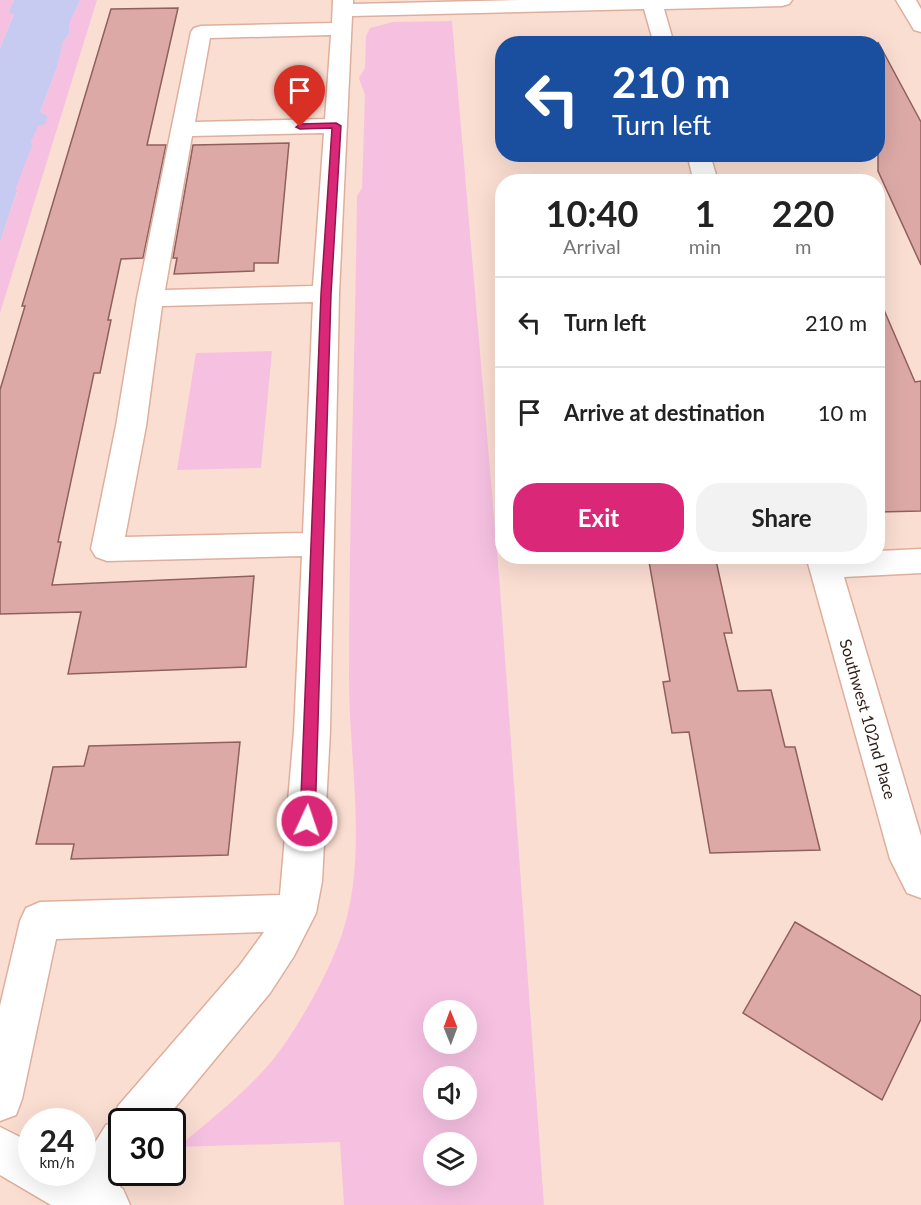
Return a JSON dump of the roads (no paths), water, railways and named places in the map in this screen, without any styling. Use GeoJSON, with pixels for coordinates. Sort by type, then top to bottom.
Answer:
{"type":"FeatureCollection","features":[{"type":"Feature","properties":{"kind":"street"},"geometry":{"type":"LineString","coordinates":[[317,544],[108,549],[131,426],[150,298],[201,32],[343,13],[551,3],[782,0]]}},
{"type":"Feature","properties":{"kind":"street"},"geometry":{"type":"LineString","coordinates":[[906,0],[921,26]]}},
{"type":"Feature","properties":{"kind":"street"},"geometry":{"type":"LineString","coordinates":[[652,3],[662,36]]}},
{"type":"Feature","properties":{"kind":"street"},"geometry":{"type":"LineString","coordinates":[[146,1108],[255,979],[280,943],[296,913],[306,843],[326,294],[343,13]]}},
{"type":"Feature","properties":{"kind":"street"},"geometry":{"type":"LineString","coordinates":[[182,129],[336,126]]}},
{"type":"Feature","properties":{"kind":"street"},"geometry":{"type":"LineString","coordinates":[[150,298],[326,294]]}},
{"type":"Feature","properties":{"kind":"street"},"geometry":{"type":"LineString","coordinates":[[885,561],[921,561]]}},
{"type":"Feature","properties":{"kind":"street","name":"Southwest 102nd Place"},"geometry":{"type":"LineString","coordinates":[[824,564],[900,830],[909,858],[921,880]]}},
{"type":"Feature","properties":{"kind":"street"},"geometry":{"type":"LineString","coordinates":[[0,1099],[40,921],[296,913]]}},
{"type":"Feature","properties":{"kind":"street"},"geometry":{"type":"LineString","coordinates":[[0,1150],[18,1160]]}},
{"type":"Feature","properties":{"kind":"street"},"geometry":{"type":"LineString","coordinates":[[62,1186],[92,1203],[108,1170]]}},
{"type":"Feature","properties":{"kind":"water"},"geometry":{"type":"Polygon","coordinates":[[[14,0],[80,0],[70,22],[69,34],[63,42],[57,67],[40,112],[48,117],[45,124],[38,126],[31,141],[32,146],[15,190],[17,191],[0,242],[0,48],[14,14],[9,13],[14,0]]]}}]}
